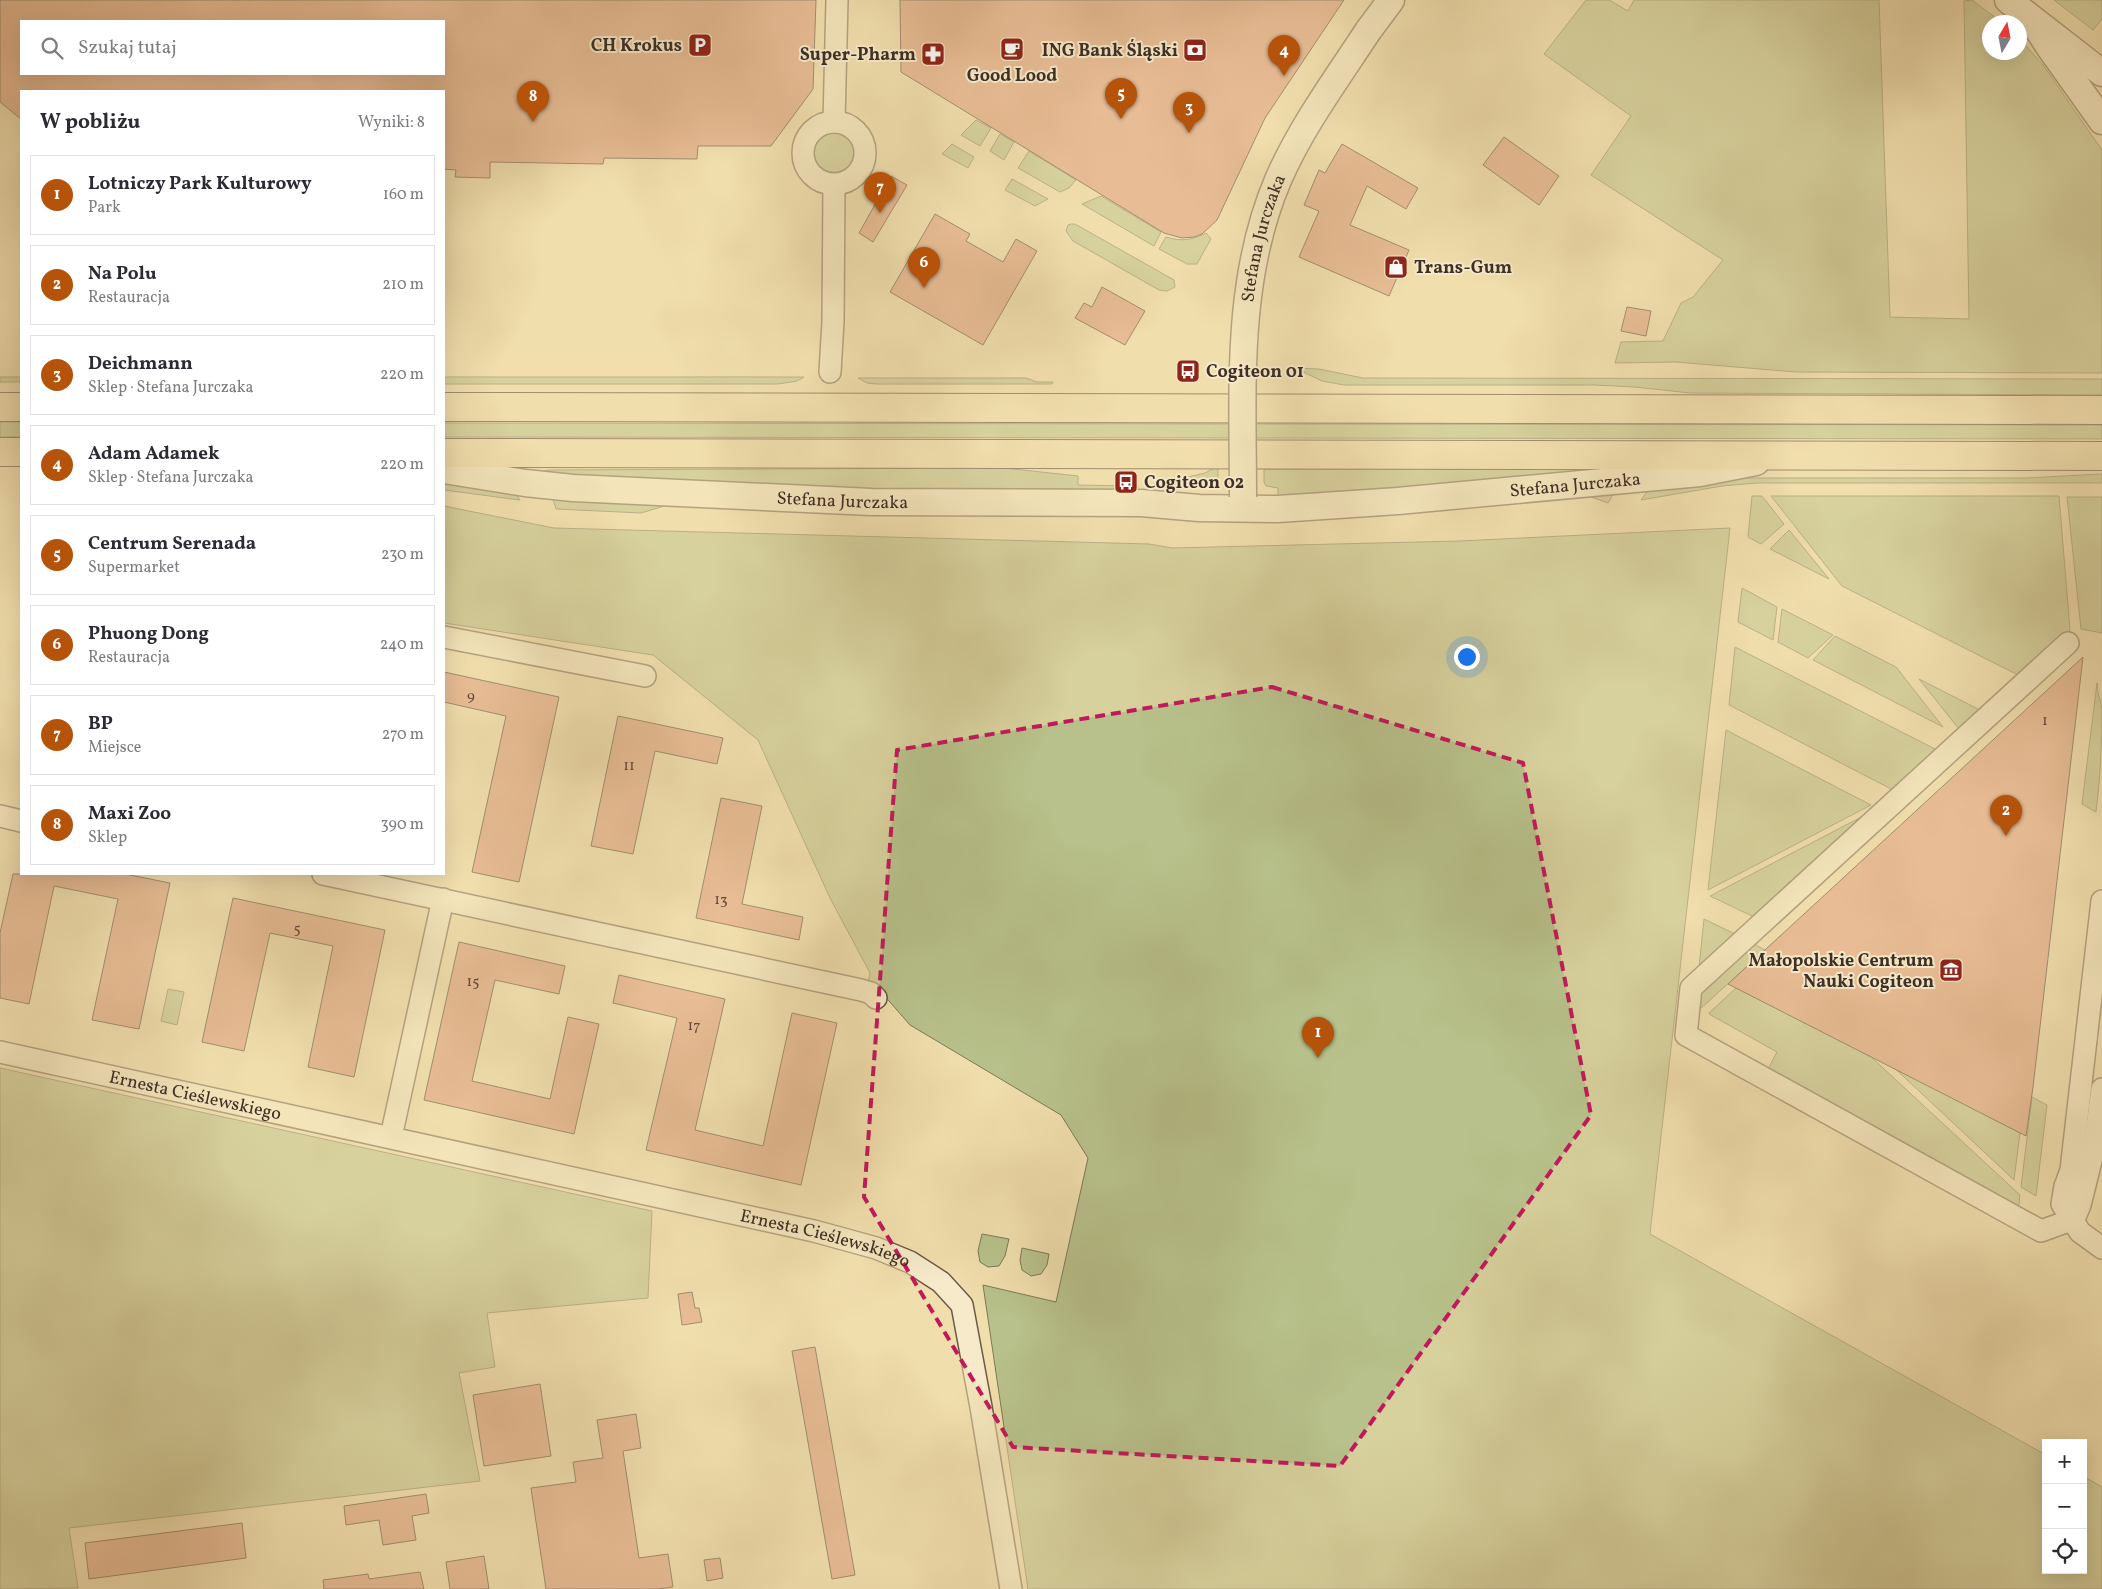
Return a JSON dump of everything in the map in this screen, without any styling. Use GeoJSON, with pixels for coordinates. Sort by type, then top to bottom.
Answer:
{"type":"FeatureCollection","features":[{"type":"Feature","properties":{"kind":"main road"},"geometry":{"type":"LineString","coordinates":[[0,407],[20,407]]}},
{"type":"Feature","properties":{"kind":"main road"},"geometry":{"type":"LineString","coordinates":[[445,407],[2102,410]]}},
{"type":"Feature","properties":{"kind":"main road"},"geometry":{"type":"LineString","coordinates":[[0,452],[20,452]]}},
{"type":"Feature","properties":{"kind":"main road"},"geometry":{"type":"LineString","coordinates":[[445,453],[2102,456]]}},
{"type":"Feature","properties":{"kind":"street"},"geometry":{"type":"LineString","coordinates":[[834,122],[836,0]]}},
{"type":"Feature","properties":{"kind":"street","name":"Stefana Jurczaka"},"geometry":{"type":"LineString","coordinates":[[1243,503],[1243,335],[1256,243],[1278,180],[1306,126],[1391,0]]}},
{"type":"Feature","properties":{"kind":"street"},"geometry":{"type":"LineString","coordinates":[[2008,0],[2100,72]]}},
{"type":"Feature","properties":{"kind":"street"},"geometry":{"type":"LineString","coordinates":[[2031,19],[2102,121]]}},
{"type":"Feature","properties":{"kind":"street"},"geometry":{"type":"LineString","coordinates":[[2077,86],[2078,76],[2088,68],[2100,72]]}},
{"type":"Feature","properties":{"kind":"street"},"geometry":{"type":"LineString","coordinates":[[834,122],[845,124],[857,132],[864,144],[866,155],[863,165],[855,177],[849,181],[834,184],[824,183],[810,173],[806,167],[803,152],[804,144],[811,132],[822,124],[834,122]]}},
{"type":"Feature","properties":{"kind":"street"},"geometry":{"type":"LineString","coordinates":[[830,372],[833,322],[834,184]]}},
{"type":"Feature","properties":{"kind":"street","name":"Stefana Jurczaka"},"geometry":{"type":"LineString","coordinates":[[445,470],[525,483],[593,489],[871,502],[1147,503],[1199,508],[1243,503],[1278,509],[1398,501],[1691,474],[1786,456]]}},
{"type":"Feature","properties":{"kind":"street"},"geometry":{"type":"LineString","coordinates":[[445,637],[645,676]]}},
{"type":"Feature","properties":{"kind":"street"},"geometry":{"type":"LineString","coordinates":[[2068,643],[1691,988],[1686,1035],[2041,1231],[2074,1219],[2080,1205],[2071,1170],[2102,901]]}},
{"type":"Feature","properties":{"kind":"street"},"geometry":{"type":"LineString","coordinates":[[0,816],[20,821]]}},
{"type":"Feature","properties":{"kind":"street"},"geometry":{"type":"LineString","coordinates":[[334,875],[660,948],[861,990],[871,993],[876,998]]}},
{"type":"Feature","properties":{"kind":"street"},"geometry":{"type":"LineString","coordinates":[[391,1137],[443,899]]}},
{"type":"Feature","properties":{"kind":"street","name":"Ernesta Cieślewskiego"},"geometry":{"type":"LineString","coordinates":[[0,1052],[814,1231],[876,1248],[901,1258],[941,1282],[962,1305],[1011,1589]]}},
{"type":"Feature","properties":{"kind":"street"},"geometry":{"type":"LineString","coordinates":[[2075,1185],[2094,1149],[2102,1089]]}},
{"type":"Feature","properties":{"kind":"street"},"geometry":{"type":"LineString","coordinates":[[2075,1185],[2102,1176]]}},
{"type":"Feature","properties":{"kind":"street"},"geometry":{"type":"LineString","coordinates":[[2074,1219],[2085,1237],[2102,1248]]}},
{"type":"Feature","properties":{"kind":"highlighted area"},"geometry":{"type":"Polygon","coordinates":[[[1272,687],[1523,763],[1591,1115],[1340,1466],[1013,1447],[864,1197],[897,750],[1272,687]]]}},
{"type":"Feature","properties":{"kind":"green space"},"geometry":{"type":"Polygon","coordinates":[[[1586,0],[1609,0],[1628,11],[1634,0],[1879,0],[1890,317],[1969,319],[1964,1],[1972,0],[1992,15],[1982,15],[1982,60],[2027,60],[2027,47],[2043,65],[2102,150],[2102,373],[1796,372],[1676,362],[1615,363],[1621,342],[1663,341],[1681,303],[1693,297],[1723,260],[1591,175],[1631,116],[1544,54],[1586,0]]]}},
{"type":"Feature","properties":{"kind":"green space"},"geometry":{"type":"Polygon","coordinates":[[[2054,0],[2102,0],[2102,19],[2093,30],[2054,0]]]}},
{"type":"Feature","properties":{"kind":"green space"},"geometry":{"type":"Polygon","coordinates":[[[976,120],[991,128],[980,146],[961,135],[976,120]]]}},
{"type":"Feature","properties":{"kind":"green space"},"geometry":{"type":"Polygon","coordinates":[[[838,132],[845,135],[851,141],[854,152],[853,160],[845,169],[838,172],[830,172],[823,169],[815,160],[814,148],[817,141],[826,133],[838,132]]]}},
{"type":"Feature","properties":{"kind":"green space"},"geometry":{"type":"Polygon","coordinates":[[[1000,134],[1014,142],[1004,160],[990,151],[1000,134]]]}},
{"type":"Feature","properties":{"kind":"green space"},"geometry":{"type":"Polygon","coordinates":[[[952,144],[974,157],[968,168],[942,154],[952,144]]]}},
{"type":"Feature","properties":{"kind":"green space"},"geometry":{"type":"Polygon","coordinates":[[[1029,151],[1076,180],[1069,188],[1060,192],[1018,168],[1029,151]]]}},
{"type":"Feature","properties":{"kind":"green space"},"geometry":{"type":"Polygon","coordinates":[[[1012,179],[1048,199],[1035,206],[1005,190],[1012,179]]]}},
{"type":"Feature","properties":{"kind":"green space"},"geometry":{"type":"Polygon","coordinates":[[[1101,196],[1161,232],[1154,246],[1082,204],[1101,196]]]}},
{"type":"Feature","properties":{"kind":"green space"},"geometry":{"type":"Polygon","coordinates":[[[1075,224],[1174,280],[1175,287],[1167,291],[1159,290],[1073,241],[1066,231],[1068,225],[1075,224]]]}},
{"type":"Feature","properties":{"kind":"green space"},"geometry":{"type":"Polygon","coordinates":[[[1206,233],[1211,239],[1197,264],[1187,264],[1159,249],[1166,237],[1187,240],[1206,233]]]}},
{"type":"Feature","properties":{"kind":"green space"},"geometry":{"type":"Polygon","coordinates":[[[1295,368],[1319,369],[1363,378],[2102,379],[2102,395],[1690,393],[1594,385],[1344,385],[1322,381],[1295,368]]]}},
{"type":"Feature","properties":{"kind":"green space"},"geometry":{"type":"Polygon","coordinates":[[[0,377],[20,377],[20,382],[0,382],[0,377]]]}},
{"type":"Feature","properties":{"kind":"green space"},"geometry":{"type":"Polygon","coordinates":[[[445,377],[804,377],[797,381],[778,384],[445,384],[445,377]]]}},
{"type":"Feature","properties":{"kind":"green space"},"geometry":{"type":"Polygon","coordinates":[[[858,378],[1026,378],[1037,382],[1053,382],[1052,384],[877,384],[867,383],[858,378]]]}},
{"type":"Feature","properties":{"kind":"green space"},"geometry":{"type":"Polygon","coordinates":[[[0,422],[20,422],[20,437],[0,437],[0,422]]]}},
{"type":"Feature","properties":{"kind":"green space"},"geometry":{"type":"Polygon","coordinates":[[[445,423],[2102,425],[2102,439],[445,437],[445,423]]]}},
{"type":"Feature","properties":{"kind":"green space"},"geometry":{"type":"Polygon","coordinates":[[[1218,466],[1218,480],[1188,482],[1188,477],[1205,473],[1218,466]]]}},
{"type":"Feature","properties":{"kind":"green space"},"geometry":{"type":"Polygon","coordinates":[[[1004,468],[1078,476],[1078,485],[1138,486],[1137,495],[915,496],[543,475],[544,471],[549,470],[1004,468]]]}},
{"type":"Feature","properties":{"kind":"green space"},"geometry":{"type":"Polygon","coordinates":[[[1621,468],[1626,470],[1278,497],[1278,488],[1266,486],[1264,482],[1264,469],[1621,468]]]}},
{"type":"Feature","properties":{"kind":"green space"},"geometry":{"type":"Polygon","coordinates":[[[2102,474],[2102,483],[1757,483],[1722,486],[1641,500],[1649,489],[1705,481],[1747,478],[2026,478],[2102,474]]]}},
{"type":"Feature","properties":{"kind":"green space"},"geometry":{"type":"Polygon","coordinates":[[[445,482],[516,494],[520,500],[445,490],[445,482]]]}},
{"type":"Feature","properties":{"kind":"green space"},"geometry":{"type":"Polygon","coordinates":[[[1580,493],[1613,494],[1608,503],[1580,493]]]}},
{"type":"Feature","properties":{"kind":"green space"},"geometry":{"type":"Polygon","coordinates":[[[552,496],[681,501],[641,513],[556,509],[552,496]]]}},
{"type":"Feature","properties":{"kind":"green space"},"geometry":{"type":"Polygon","coordinates":[[[1752,496],[1762,496],[1784,524],[1761,544],[1748,537],[1752,496]]]}},
{"type":"Feature","properties":{"kind":"green space"},"geometry":{"type":"Polygon","coordinates":[[[1771,496],[2059,496],[2070,630],[2018,675],[1842,586],[1771,496]]]}},
{"type":"Feature","properties":{"kind":"green space"},"geometry":{"type":"Polygon","coordinates":[[[2067,497],[2102,497],[2102,633],[2081,629],[2067,497]]]}},
{"type":"Feature","properties":{"kind":"green space"},"geometry":{"type":"Polygon","coordinates":[[[445,506],[554,528],[1149,544],[1172,548],[1459,541],[1730,528],[1650,1234],[2042,1453],[2042,1574],[2087,1574],[2087,1478],[2102,1487],[2102,1589],[1028,1589],[983,1285],[1056,1302],[1088,1158],[1061,1115],[910,1025],[876,986],[868,983],[870,973],[830,898],[758,740],[653,655],[445,623],[445,506]]]}},
{"type":"Feature","properties":{"kind":"green space"},"geometry":{"type":"Polygon","coordinates":[[[1789,530],[1829,579],[1770,549],[1789,530]]]}},
{"type":"Feature","properties":{"kind":"green space"},"geometry":{"type":"Polygon","coordinates":[[[1742,588],[1777,607],[1773,640],[1738,622],[1742,588]]]}},
{"type":"Feature","properties":{"kind":"green space"},"geometry":{"type":"Polygon","coordinates":[[[1782,609],[1833,635],[1808,658],[1778,642],[1782,609]]]}},
{"type":"Feature","properties":{"kind":"green space"},"geometry":{"type":"Polygon","coordinates":[[[1835,636],[1896,667],[1943,727],[1813,660],[1835,636]]]}},
{"type":"Feature","properties":{"kind":"green space"},"geometry":{"type":"Polygon","coordinates":[[[1735,647],[1937,750],[1893,790],[1729,705],[1735,647]]]}},
{"type":"Feature","properties":{"kind":"green space"},"geometry":{"type":"Polygon","coordinates":[[[1919,679],[1980,710],[1959,729],[1919,679]]]}},
{"type":"Feature","properties":{"kind":"green space"},"geometry":{"type":"Polygon","coordinates":[[[2097,683],[2102,710],[2099,787],[2096,812],[2082,804],[2097,683]]]}},
{"type":"Feature","properties":{"kind":"green space"},"geometry":{"type":"Polygon","coordinates":[[[1726,730],[1871,805],[1708,890],[1726,730]]]}},
{"type":"Feature","properties":{"kind":"green space"},"geometry":{"type":"Polygon","coordinates":[[[1867,814],[1754,917],[1710,896],[1867,814]]]}},
{"type":"Feature","properties":{"kind":"green space"},"geometry":{"type":"Polygon","coordinates":[[[1704,919],[1735,934],[1699,967],[1704,919]]]}},
{"type":"Feature","properties":{"kind":"green space"},"geometry":{"type":"Polygon","coordinates":[[[1752,943],[1765,950],[1699,1010],[1696,995],[1752,943]]]}},
{"type":"Feature","properties":{"kind":"green space"},"geometry":{"type":"Polygon","coordinates":[[[1736,988],[1870,1056],[2020,1195],[2018,1213],[1766,1073],[1777,1052],[1709,1014],[1736,988]]]}},
{"type":"Feature","properties":{"kind":"green space"},"geometry":{"type":"Polygon","coordinates":[[[168,989],[184,992],[177,1025],[161,1021],[168,989]]]}},
{"type":"Feature","properties":{"kind":"green space"},"geometry":{"type":"Polygon","coordinates":[[[1856,1032],[1992,1118],[2020,1133],[2014,1180],[1856,1032]]]}},
{"type":"Feature","properties":{"kind":"green space"},"geometry":{"type":"Polygon","coordinates":[[[0,1068],[652,1211],[648,1298],[487,1313],[495,1367],[459,1373],[480,1481],[69,1528],[78,1588],[0,1589],[0,1068]]]}},
{"type":"Feature","properties":{"kind":"green space"},"geometry":{"type":"Polygon","coordinates":[[[2032,1097],[2047,1105],[2036,1196],[2021,1187],[2032,1097]]]}},
{"type":"Feature","properties":{"kind":"green space"},"geometry":{"type":"Polygon","coordinates":[[[982,1234],[1009,1239],[1005,1256],[999,1266],[988,1267],[980,1262],[978,1251],[982,1234]]]}},
{"type":"Feature","properties":{"kind":"green space"},"geometry":{"type":"Polygon","coordinates":[[[1022,1248],[1049,1254],[1047,1265],[1041,1274],[1031,1276],[1022,1270],[1020,1260],[1022,1248]]]}},
{"type":"Feature","properties":{"kind":"building"},"geometry":{"type":"Polygon","coordinates":[[[0,0],[816,0],[813,89],[771,146],[698,146],[697,159],[604,158],[603,164],[490,162],[490,178],[455,177],[456,170],[445,169],[445,90],[20,90],[20,118],[0,102],[0,0]]]}},
{"type":"Feature","properties":{"kind":"building"},"geometry":{"type":"Polygon","coordinates":[[[900,0],[1344,0],[1265,118],[1217,220],[1202,234],[1182,238],[1164,233],[901,72],[900,0]]]}},
{"type":"Feature","properties":{"kind":"building"},"geometry":{"type":"Polygon","coordinates":[[[1504,137],[1559,176],[1539,205],[1483,165],[1504,137]]]}},
{"type":"Feature","properties":{"kind":"building"},"geometry":{"type":"Polygon","coordinates":[[[1342,144],[1418,188],[1406,209],[1367,186],[1350,225],[1409,250],[1389,296],[1299,257],[1319,211],[1304,205],[1319,170],[1325,173],[1342,144]]]}},
{"type":"Feature","properties":{"kind":"building"},"geometry":{"type":"Polygon","coordinates":[[[891,176],[907,185],[873,242],[859,233],[891,176]]]}},
{"type":"Feature","properties":{"kind":"building"},"geometry":{"type":"Polygon","coordinates":[[[935,214],[970,234],[966,241],[1003,262],[1016,239],[1037,251],[983,345],[890,292],[935,214]]]}},
{"type":"Feature","properties":{"kind":"building"},"geometry":{"type":"Polygon","coordinates":[[[1102,287],[1145,311],[1125,345],[1075,318],[1084,303],[1092,307],[1102,287]]]}},
{"type":"Feature","properties":{"kind":"building"},"geometry":{"type":"Polygon","coordinates":[[[1627,307],[1651,311],[1646,336],[1621,331],[1627,307]]]}},
{"type":"Feature","properties":{"kind":"building","name":"Małopolskie Centrum Nauki Cogiteon"},"geometry":{"type":"Polygon","coordinates":[[[2083,657],[2026,1136],[1728,984],[2083,657]]]}},
{"type":"Feature","properties":{"kind":"building"},"geometry":{"type":"Polygon","coordinates":[[[445,672],[559,697],[519,882],[472,872],[506,716],[445,702],[445,672]]]}},
{"type":"Feature","properties":{"kind":"building"},"geometry":{"type":"Polygon","coordinates":[[[618,716],[723,738],[717,764],[655,751],[633,854],[591,846],[618,716]]]}},
{"type":"Feature","properties":{"kind":"building"},"geometry":{"type":"Polygon","coordinates":[[[721,798],[762,806],[742,904],[803,917],[799,940],[696,918],[721,798]]]}},
{"type":"Feature","properties":{"kind":"building"},"geometry":{"type":"Polygon","coordinates":[[[13,874],[130,875],[170,883],[139,1029],[92,1020],[118,899],[54,886],[29,1004],[0,998],[0,933],[13,874]]]}},
{"type":"Feature","properties":{"kind":"building"},"geometry":{"type":"Polygon","coordinates":[[[233,898],[385,930],[354,1077],[308,1067],[333,946],[270,933],[244,1051],[202,1042],[233,898]]]}},
{"type":"Feature","properties":{"kind":"building"},"geometry":{"type":"Polygon","coordinates":[[[459,942],[565,966],[559,994],[495,980],[472,1081],[550,1099],[568,1017],[599,1024],[574,1134],[424,1100],[459,942]]]}},
{"type":"Feature","properties":{"kind":"building"},"geometry":{"type":"Polygon","coordinates":[[[619,975],[725,999],[695,1130],[763,1146],[792,1013],[837,1023],[801,1185],[646,1150],[677,1018],[613,1003],[619,975]]]}},
{"type":"Feature","properties":{"kind":"building"},"geometry":{"type":"Polygon","coordinates":[[[692,1292],[695,1308],[699,1308],[702,1322],[682,1325],[678,1294],[692,1292]]]}},
{"type":"Feature","properties":{"kind":"building"},"geometry":{"type":"Polygon","coordinates":[[[815,1347],[855,1575],[832,1579],[792,1351],[815,1347]]]}},
{"type":"Feature","properties":{"kind":"building"},"geometry":{"type":"Polygon","coordinates":[[[540,1384],[551,1456],[484,1466],[473,1395],[540,1384]]]}},
{"type":"Feature","properties":{"kind":"building"},"geometry":{"type":"Polygon","coordinates":[[[636,1414],[641,1448],[623,1451],[639,1558],[668,1554],[673,1587],[658,1589],[546,1589],[531,1488],[576,1482],[573,1462],[603,1458],[597,1420],[636,1414]]]}},
{"type":"Feature","properties":{"kind":"building"},"geometry":{"type":"Polygon","coordinates":[[[426,1494],[429,1513],[412,1516],[416,1540],[383,1545],[379,1520],[346,1525],[344,1506],[426,1494]]]}},
{"type":"Feature","properties":{"kind":"building"},"geometry":{"type":"Polygon","coordinates":[[[242,1523],[246,1558],[89,1579],[85,1543],[242,1523]]]}},
{"type":"Feature","properties":{"kind":"building"},"geometry":{"type":"Polygon","coordinates":[[[484,1556],[489,1589],[450,1589],[446,1562],[484,1556]]]}},
{"type":"Feature","properties":{"kind":"building"},"geometry":{"type":"Polygon","coordinates":[[[720,1558],[723,1578],[707,1581],[704,1560],[720,1558]]]}},
{"type":"Feature","properties":{"kind":"building"},"geometry":{"type":"Polygon","coordinates":[[[420,1572],[424,1589],[324,1589],[323,1580],[368,1574],[369,1579],[420,1572]]]}},
{"type":"Feature","properties":{"kind":"place","name":"CH Krokus"},"geometry":{"type":"Point","coordinates":[700,45]}},
{"type":"Feature","properties":{"kind":"place","name":"Good Lood"},"geometry":{"type":"Point","coordinates":[1012,49]}},
{"type":"Feature","properties":{"kind":"place","name":"ING Bank Śląski"},"geometry":{"type":"Point","coordinates":[1195,50]}},
{"type":"Feature","properties":{"kind":"place","name":"Super-Pharm"},"geometry":{"type":"Point","coordinates":[933,54]}},
{"type":"Feature","properties":{"kind":"place","name":"Adam Adamek"},"geometry":{"type":"Point","coordinates":[1284,76]}},
{"type":"Feature","properties":{"kind":"place","name":"Centrum Serenada"},"geometry":{"type":"Point","coordinates":[1121,119]}},
{"type":"Feature","properties":{"kind":"place","name":"Maxi Zoo"},"geometry":{"type":"Point","coordinates":[533,122]}},
{"type":"Feature","properties":{"kind":"place","name":"Deichmann"},"geometry":{"type":"Point","coordinates":[1189,133]}},
{"type":"Feature","properties":{"kind":"place","name":"BP"},"geometry":{"type":"Point","coordinates":[880,213]}},
{"type":"Feature","properties":{"kind":"place","name":"Trans-Gum"},"geometry":{"type":"Point","coordinates":[1396,267]}},
{"type":"Feature","properties":{"kind":"place","name":"Phuong Dong"},"geometry":{"type":"Point","coordinates":[924,288]}},
{"type":"Feature","properties":{"kind":"place","name":"Cogiteon 01"},"geometry":{"type":"Point","coordinates":[1188,371]}},
{"type":"Feature","properties":{"kind":"place","name":"Cogiteon 02"},"geometry":{"type":"Point","coordinates":[1126,482]}},
{"type":"Feature","properties":{"kind":"place","name":"Na Polu"},"geometry":{"type":"Point","coordinates":[2006,836]}},
{"type":"Feature","properties":{"kind":"place","name":"Małopolskie Centrum Nauki Cogiteon"},"geometry":{"type":"Point","coordinates":[1951,970]}},
{"type":"Feature","properties":{"kind":"place","name":"Lotniczy Park Kulturowy"},"geometry":{"type":"Point","coordinates":[1318,1058]}}]}
